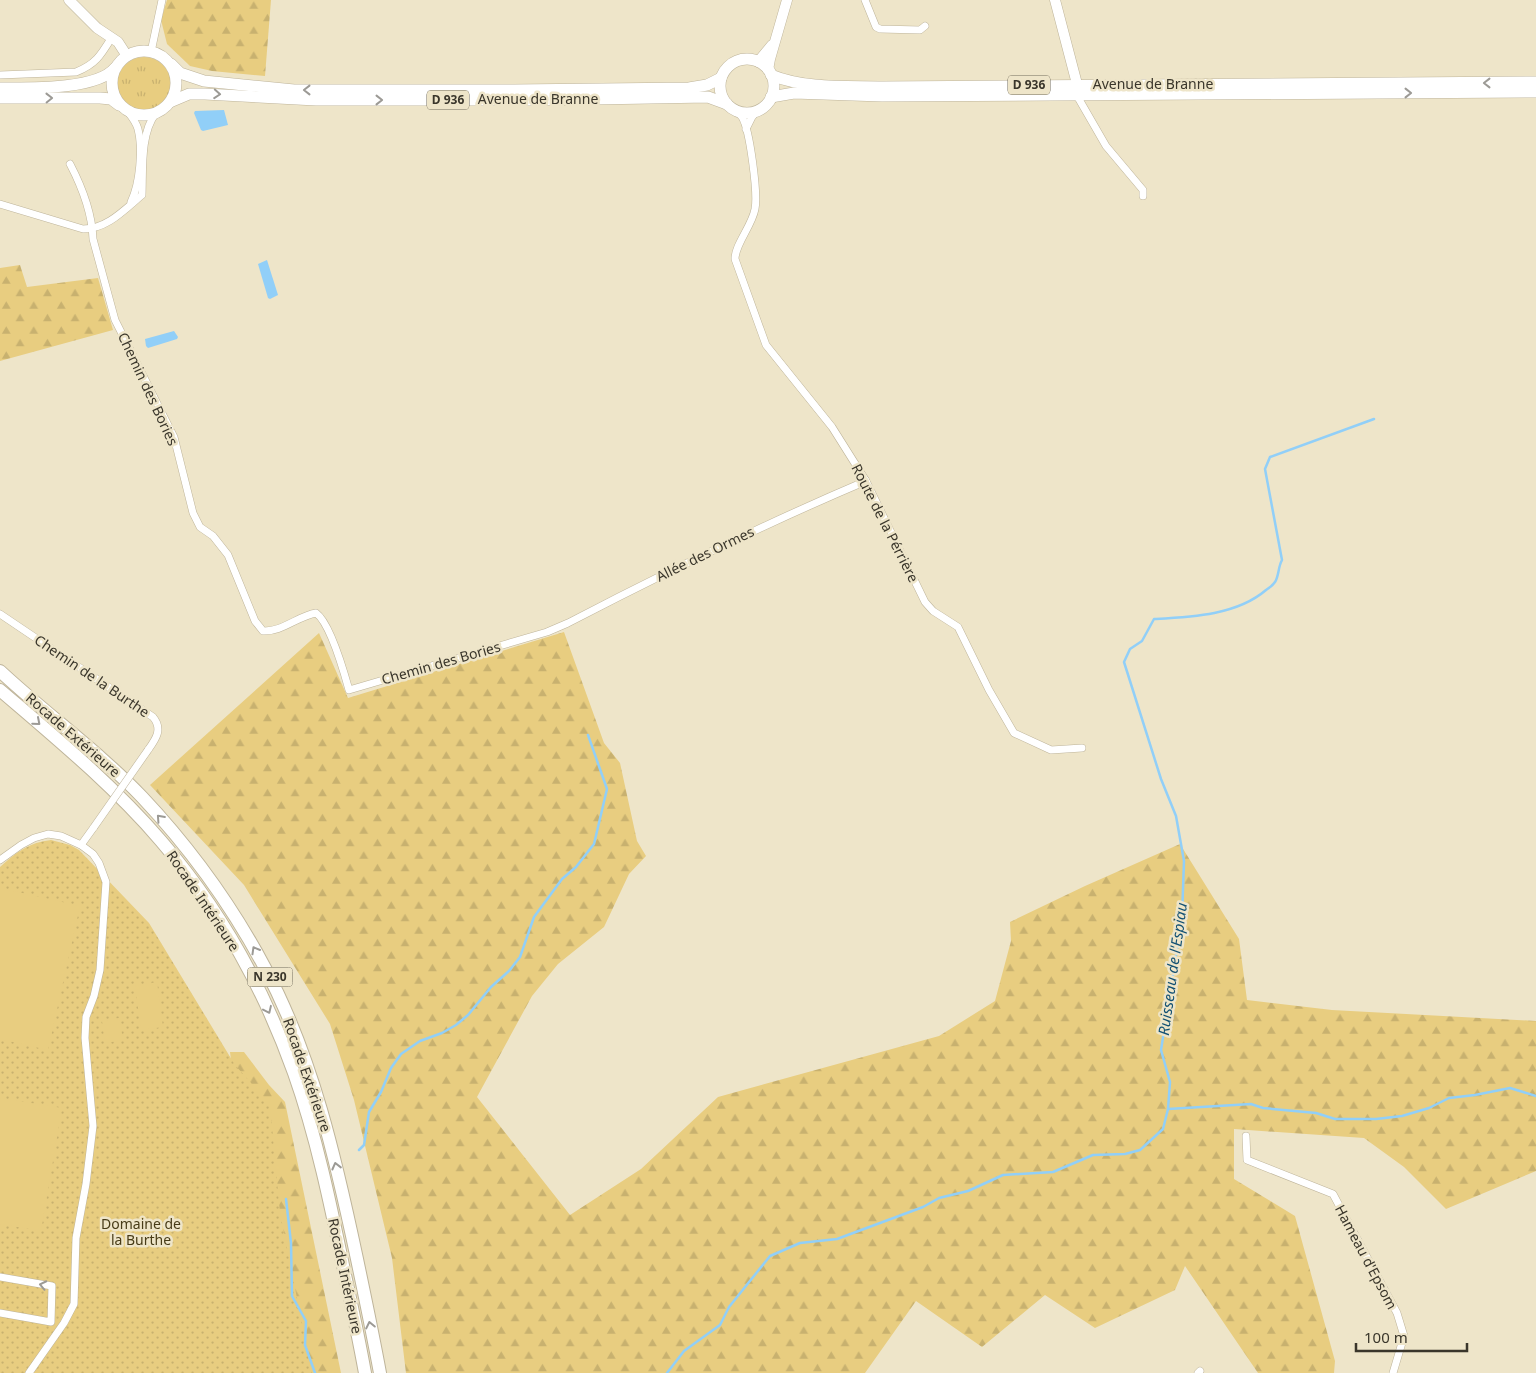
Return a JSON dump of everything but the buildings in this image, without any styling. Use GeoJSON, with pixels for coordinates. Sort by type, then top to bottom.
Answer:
{"type":"FeatureCollection","features":[{"type":"Feature","properties":{"kind":"highway","name":"Rocade Extérieure"},"geometry":{"type":"LineString","coordinates":[[0,671],[91,748],[165,822],[206,872],[232,911],[266,969],[303,1055],[325,1126],[346,1204],[380,1373]]}},
{"type":"Feature","properties":{"kind":"highway","name":"Rocade Intérieure"},"geometry":{"type":"LineString","coordinates":[[0,690],[112,789],[162,842],[223,925],[254,979],[294,1073],[315,1142],[365,1373]]}},
{"type":"Feature","properties":{"kind":"main road"},"geometry":{"type":"LineString","coordinates":[[0,88],[63,86],[98,80],[107,76],[127,56],[135,52],[151,52],[165,59],[170,64],[177,83],[175,94],[164,109],[156,114],[147,116],[137,115],[111,100],[100,98],[0,98]]}},
{"type":"Feature","properties":{"kind":"main road"},"geometry":{"type":"LineString","coordinates":[[749,59],[758,62],[770,72],[773,90],[771,98],[768,103],[758,110],[750,113],[741,112],[730,106],[722,96],[721,78],[725,70],[740,60],[749,59]]}},
{"type":"Feature","properties":{"kind":"main road","name":"Avenue de Branne"},"geometry":{"type":"LineString","coordinates":[[170,64],[180,73],[204,81],[294,90],[689,88],[707,85],[721,78]]}},
{"type":"Feature","properties":{"kind":"main road"},"geometry":{"type":"LineString","coordinates":[[118,65],[112,82],[113,91],[116,100],[125,109]]}},
{"type":"Feature","properties":{"kind":"main road","name":"Avenue de Branne"},"geometry":{"type":"LineString","coordinates":[[770,72],[785,80],[814,85],[883,87],[1536,92]]}},
{"type":"Feature","properties":{"kind":"main road","name":"Avenue de Branne"},"geometry":{"type":"LineString","coordinates":[[771,98],[794,93],[882,96],[1076,89],[1536,82]]}},
{"type":"Feature","properties":{"kind":"main road","name":"Avenue de Branne"},"geometry":{"type":"LineString","coordinates":[[170,102],[190,94],[316,100],[537,100],[708,97],[730,106]]}},
{"type":"Feature","properties":{"kind":"street"},"geometry":{"type":"LineString","coordinates":[[69,0],[97,28],[118,42],[127,56]]}},
{"type":"Feature","properties":{"kind":"street"},"geometry":{"type":"LineString","coordinates":[[151,52],[162,0]]}},
{"type":"Feature","properties":{"kind":"street"},"geometry":{"type":"LineString","coordinates":[[770,72],[775,42],[788,0]]}},
{"type":"Feature","properties":{"kind":"street"},"geometry":{"type":"LineString","coordinates":[[865,0],[876,27],[885,30],[920,30],[925,26]]}},
{"type":"Feature","properties":{"kind":"street"},"geometry":{"type":"LineString","coordinates":[[1055,0],[1076,89],[1106,146],[1143,190],[1143,196]]}},
{"type":"Feature","properties":{"kind":"street"},"geometry":{"type":"LineString","coordinates":[[0,74],[76,72],[86,68],[100,56],[112,37]]}},
{"type":"Feature","properties":{"kind":"street"},"geometry":{"type":"LineString","coordinates":[[758,62],[775,42]]}},
{"type":"Feature","properties":{"kind":"street"},"geometry":{"type":"LineString","coordinates":[[730,106],[742,117],[746,129]]}},
{"type":"Feature","properties":{"kind":"street"},"geometry":{"type":"LineString","coordinates":[[125,109],[138,126],[140,137],[137,188],[129,206]]}},
{"type":"Feature","properties":{"kind":"street"},"geometry":{"type":"LineString","coordinates":[[746,129],[758,110]]}},
{"type":"Feature","properties":{"kind":"street"},"geometry":{"type":"LineString","coordinates":[[0,204],[83,230],[107,224],[142,195],[146,136],[151,120],[156,114]]}},
{"type":"Feature","properties":{"kind":"street","name":"Route de la Pérrière"},"geometry":{"type":"LineString","coordinates":[[746,129],[756,186],[755,209],[734,259],[766,345],[832,427],[866,481],[925,602],[933,611],[958,627],[989,690],[1014,733],[1051,750],[1082,748]]}},
{"type":"Feature","properties":{"kind":"street"},"geometry":{"type":"LineString","coordinates":[[70,164],[80,182],[93,229]]}},
{"type":"Feature","properties":{"kind":"street","name":"Chemin des Bories"},"geometry":{"type":"LineString","coordinates":[[93,229],[93,239],[115,320],[174,437],[193,513],[200,527],[213,536],[228,555],[255,621],[263,631],[271,632],[308,614],[321,616],[339,657],[349,690],[547,632]]}},
{"type":"Feature","properties":{"kind":"street","name":"Allée des Ormes"},"geometry":{"type":"LineString","coordinates":[[547,632],[784,516],[866,481]]}},
{"type":"Feature","properties":{"kind":"street","name":"Chemin de la Burthe"},"geometry":{"type":"LineString","coordinates":[[0,614],[154,717],[159,726],[157,735],[148,750],[81,845]]}},
{"type":"Feature","properties":{"kind":"street"},"geometry":{"type":"LineString","coordinates":[[0,860],[34,838],[48,834],[72,840],[93,854],[99,863],[106,882],[100,970],[94,996],[86,1017],[85,1038],[93,1126],[86,1184],[76,1238],[74,1304],[64,1323],[29,1373]]}},
{"type":"Feature","properties":{"kind":"street","name":"Hameau d'Epsom"},"geometry":{"type":"LineString","coordinates":[[1246,1136],[1247,1160],[1332,1194],[1397,1313],[1404,1336],[1393,1373]]}},
{"type":"Feature","properties":{"kind":"street"},"geometry":{"type":"LineString","coordinates":[[0,1277],[52,1286],[50,1322],[0,1313]]}},
{"type":"Feature","properties":{"kind":"green space"},"geometry":{"type":"Polygon","coordinates":[[[167,0],[271,0],[265,76],[212,71],[190,66],[167,44],[161,20],[167,0]]]}},
{"type":"Feature","properties":{"kind":"green space"},"geometry":{"type":"Polygon","coordinates":[[[144,57],[154,59],[163,65],[169,74],[171,84],[169,94],[163,103],[154,109],[144,111],[134,109],[125,103],[119,94],[117,84],[119,74],[125,65],[134,59],[144,57]]]}},
{"type":"Feature","properties":{"kind":"green space"},"geometry":{"type":"Polygon","coordinates":[[[20,265],[27,287],[98,278],[113,330],[0,361],[0,268],[20,265]]]}},
{"type":"Feature","properties":{"kind":"green space"},"geometry":{"type":"Polygon","coordinates":[[[564,632],[604,743],[620,763],[637,841],[646,856],[629,874],[604,927],[558,964],[532,996],[477,1097],[570,1215],[641,1169],[718,1097],[939,1036],[995,1001],[1011,941],[1010,922],[1180,844],[1239,939],[1247,1000],[1332,1010],[1536,1021],[1536,1171],[1446,1209],[1404,1167],[1364,1138],[1234,1129],[1234,1179],[1295,1216],[1335,1361],[1334,1373],[1258,1373],[1185,1266],[1175,1290],[1095,1328],[1045,1295],[982,1347],[916,1301],[865,1373],[406,1373],[392,1258],[354,1100],[330,1024],[244,885],[150,785],[319,633],[348,698],[564,632]]]}},
{"type":"Feature","properties":{"kind":"green space","name":"Domaine de la Burthe"},"geometry":{"type":"Polygon","coordinates":[[[51,840],[70,845],[79,850],[149,923],[235,1065],[270,1104],[280,1213],[312,1373],[0,1373],[0,867],[23,849],[36,843],[51,840]]]}},
{"type":"Feature","properties":{"kind":"green space"},"geometry":{"type":"Polygon","coordinates":[[[0,888],[80,906],[48,1050],[0,1039],[0,888]]]}},
{"type":"Feature","properties":{"kind":"green space"},"geometry":{"type":"Polygon","coordinates":[[[157,982],[163,1027],[141,1030],[135,986],[157,982]]]}},
{"type":"Feature","properties":{"kind":"green space"},"geometry":{"type":"Polygon","coordinates":[[[119,1018],[123,1040],[105,1043],[102,1021],[119,1018]]]}},
{"type":"Feature","properties":{"kind":"green space"},"geometry":{"type":"Polygon","coordinates":[[[230,1052],[244,1052],[269,1085],[285,1102],[341,1373],[202,1373],[234,1084],[230,1052]]]}},
{"type":"Feature","properties":{"kind":"green space"},"geometry":{"type":"Polygon","coordinates":[[[0,1098],[62,1108],[41,1231],[0,1224],[0,1098]]]}},
{"type":"Feature","properties":{"kind":"water"},"geometry":{"type":"Polygon","coordinates":[[[224,110],[228,125],[201,130],[194,113],[195,111],[224,110]]]}},
{"type":"Feature","properties":{"kind":"water"},"geometry":{"type":"Polygon","coordinates":[[[267,260],[278,295],[270,299],[268,298],[258,264],[267,260]]]}},
{"type":"Feature","properties":{"kind":"water"},"geometry":{"type":"Polygon","coordinates":[[[174,331],[178,337],[177,339],[148,348],[146,346],[145,339],[174,331]]]}},
{"type":"Feature","properties":{"kind":"waterway","name":"Ruisseau de l'Espiau"},"geometry":{"type":"LineString","coordinates":[[667,1373],[684,1351],[720,1325],[729,1307],[770,1256],[800,1243],[837,1239],[923,1207],[939,1198],[968,1191],[1003,1175],[1053,1172],[1093,1155],[1125,1154],[1140,1150],[1163,1129],[1168,1109],[1170,1082],[1161,1050],[1182,917],[1184,861],[1176,816],[1161,779],[1124,662],[1130,649],[1142,641],[1154,619],[1198,616],[1228,610],[1242,605],[1272,585],[1276,580],[1282,560],[1265,469],[1270,457],[1374,419]]}},
{"type":"Feature","properties":{"kind":"waterway"},"geometry":{"type":"LineString","coordinates":[[359,1150],[364,1145],[369,1112],[381,1092],[391,1068],[401,1054],[420,1041],[442,1033],[456,1025],[468,1015],[491,987],[509,971],[520,957],[534,917],[562,879],[576,867],[594,844],[607,789],[588,735]]}},
{"type":"Feature","properties":{"kind":"waterway"},"geometry":{"type":"LineString","coordinates":[[1168,1109],[1251,1104],[1263,1108],[1316,1113],[1335,1119],[1376,1119],[1402,1116],[1429,1108],[1449,1098],[1510,1088],[1536,1096]]}},
{"type":"Feature","properties":{"kind":"waterway"},"geometry":{"type":"LineString","coordinates":[[286,1199],[291,1243],[292,1296],[306,1321],[305,1345],[315,1373]]}}]}
